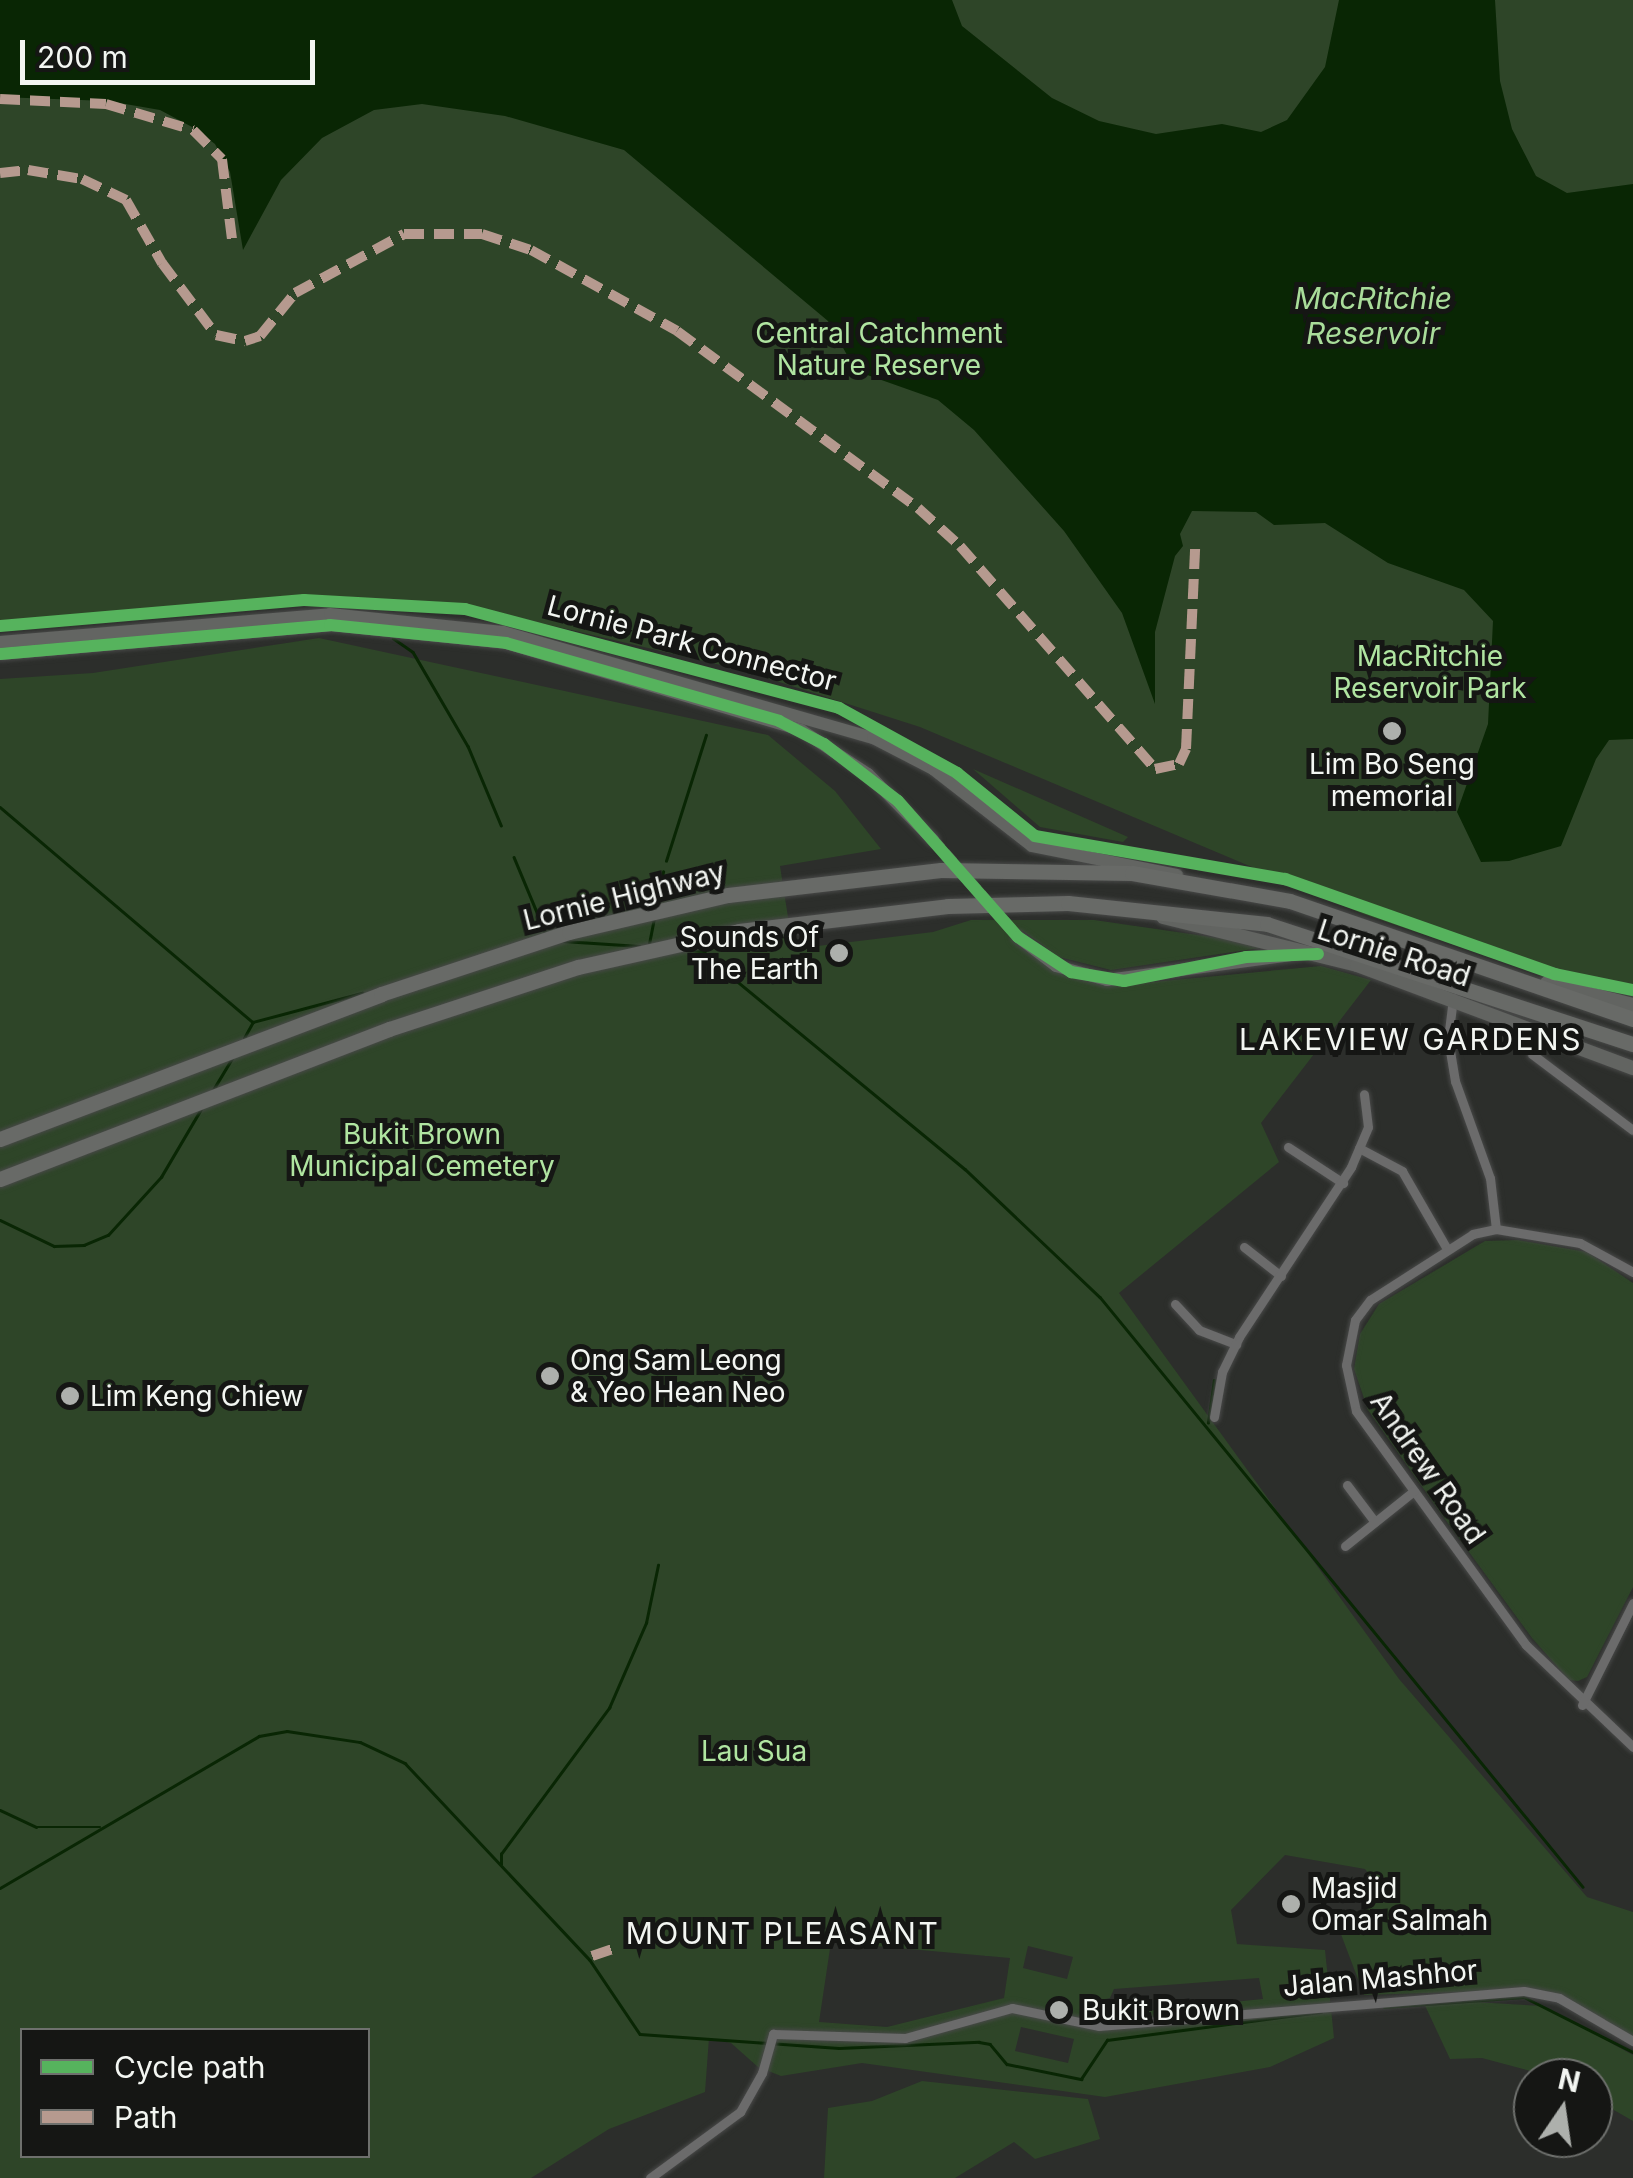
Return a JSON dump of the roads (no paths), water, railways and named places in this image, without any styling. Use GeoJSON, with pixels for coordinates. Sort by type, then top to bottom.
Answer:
{"type":"FeatureCollection","features":[{"type":"Feature","properties":{"kind":"highway","name":"Lornie Highway"},"geometry":{"type":"LineString","coordinates":[[0,1139],[487,957],[646,912],[808,884],[940,870],[1069,868],[1195,880],[1290,901]]}},
{"type":"Feature","properties":{"kind":"highway","name":"Lornie Road"},"geometry":{"type":"LineString","coordinates":[[1290,901],[1414,940],[1549,993],[1633,1019]]}},
{"type":"Feature","properties":{"kind":"highway","name":"Lornie Highway"},"geometry":{"type":"LineString","coordinates":[[0,1180],[513,987],[653,948],[817,921],[1008,903],[1134,907],[1267,924]]}},
{"type":"Feature","properties":{"kind":"highway","name":"Lornie Road"},"geometry":{"type":"LineString","coordinates":[[1267,924],[1633,1044]]}},
{"type":"Feature","properties":{"kind":"main road","name":"Lornie Road"},"geometry":{"type":"LineString","coordinates":[[1134,907],[1318,954],[1453,998],[1633,1068]]}},
{"type":"Feature","properties":{"kind":"main road","name":"Lornie Road"},"geometry":{"type":"LineString","coordinates":[[1414,940],[1633,1004]]}},
{"type":"Feature","properties":{"kind":"street"},"geometry":{"type":"LineString","coordinates":[[0,642],[375,615],[456,622],[555,644],[874,738],[932,769],[1032,846],[1195,880]]}},
{"type":"Feature","properties":{"kind":"street"},"geometry":{"type":"LineString","coordinates":[[0,654],[187,630],[330,625],[460,634],[756,714],[848,758],[933,840]]}},
{"type":"Feature","properties":{"kind":"street"},"geometry":{"type":"LineString","coordinates":[[1018,937],[1056,966],[1107,980],[1246,958],[1318,954]]}},
{"type":"Feature","properties":{"kind":"street"},"geometry":{"type":"LineString","coordinates":[[1453,998],[1450,1053],[1490,1178],[1496,1229],[1580,1243],[1633,1272]]}},
{"type":"Feature","properties":{"kind":"street"},"geometry":{"type":"LineString","coordinates":[[1532,1054],[1633,1130]]}},
{"type":"Feature","properties":{"kind":"street"},"geometry":{"type":"LineString","coordinates":[[1214,1416],[1222,1372],[1236,1344],[1343,1183],[1370,1110],[1364,1094]]}},
{"type":"Feature","properties":{"kind":"street"},"geometry":{"type":"LineString","coordinates":[[1288,1148],[1343,1183]]}},
{"type":"Feature","properties":{"kind":"street"},"geometry":{"type":"LineString","coordinates":[[1359,1148],[1402,1171],[1447,1249]]}},
{"type":"Feature","properties":{"kind":"street","name":"Andrew Road"},"geometry":{"type":"LineString","coordinates":[[1496,1229],[1447,1249],[1370,1300],[1355,1320],[1346,1364],[1356,1411],[1526,1646],[1582,1704],[1633,1747]]}},
{"type":"Feature","properties":{"kind":"street"},"geometry":{"type":"LineString","coordinates":[[1244,1246],[1281,1276]]}},
{"type":"Feature","properties":{"kind":"street"},"geometry":{"type":"LineString","coordinates":[[1175,1304],[1199,1330],[1236,1344]]}},
{"type":"Feature","properties":{"kind":"street"},"geometry":{"type":"LineString","coordinates":[[1346,1485],[1375,1522]]}},
{"type":"Feature","properties":{"kind":"street"},"geometry":{"type":"LineString","coordinates":[[1346,1546],[1414,1492]]}},
{"type":"Feature","properties":{"kind":"street"},"geometry":{"type":"LineString","coordinates":[[1582,1704],[1633,1604]]}},
{"type":"Feature","properties":{"kind":"street","name":"Jalan Mashhor"},"geometry":{"type":"LineString","coordinates":[[650,2178],[740,2112],[776,2033],[905,2038],[1012,2008],[1099,2026],[1524,1990],[1559,1998],[1633,2041]]}},
{"type":"Feature","properties":{"kind":"water","name":"MacRitchie Reservoir"},"geometry":{"type":"Polygon","coordinates":[[[0,0],[952,0],[962,26],[1052,98],[1099,121],[1156,134],[1222,124],[1261,132],[1287,120],[1325,67],[1339,0],[1495,0],[1500,81],[1512,129],[1536,176],[1567,193],[1633,184],[1633,739],[1609,740],[1596,759],[1561,846],[1509,861],[1481,862],[1457,812],[1488,724],[1493,621],[1464,590],[1388,563],[1325,523],[1274,525],[1256,512],[1192,511],[1180,534],[1183,546],[1175,556],[1155,632],[1155,704],[1122,613],[1064,531],[974,430],[938,400],[856,371],[828,321],[624,150],[505,116],[422,104],[374,110],[322,138],[281,180],[243,250],[230,172],[215,144],[194,128],[160,110],[108,101],[0,97],[0,0]]]}},
{"type":"Feature","properties":{"kind":"waterway"},"geometry":{"type":"LineString","coordinates":[[393,638],[413,652],[468,746],[501,825]]}},
{"type":"Feature","properties":{"kind":"waterway"},"geometry":{"type":"LineString","coordinates":[[666,861],[706,735]]}},
{"type":"Feature","properties":{"kind":"waterway"},"geometry":{"type":"LineString","coordinates":[[0,807],[253,1022]]}},
{"type":"Feature","properties":{"kind":"waterway"},"geometry":{"type":"LineString","coordinates":[[514,857],[546,934]]}},
{"type":"Feature","properties":{"kind":"waterway"},"geometry":{"type":"LineString","coordinates":[[656,905],[663,872]]}},
{"type":"Feature","properties":{"kind":"waterway"},"geometry":{"type":"LineString","coordinates":[[649,944],[654,918]]}},
{"type":"Feature","properties":{"kind":"waterway"},"geometry":{"type":"LineString","coordinates":[[563,941],[639,946]]}},
{"type":"Feature","properties":{"kind":"waterway"},"geometry":{"type":"LineString","coordinates":[[687,950],[705,951]]}},
{"type":"Feature","properties":{"kind":"waterway"},"geometry":{"type":"LineString","coordinates":[[738,982],[965,1169],[1100,1297],[1583,1887]]}},
{"type":"Feature","properties":{"kind":"waterway"},"geometry":{"type":"LineString","coordinates":[[244,1038],[253,1022],[362,993]]}},
{"type":"Feature","properties":{"kind":"waterway"},"geometry":{"type":"LineString","coordinates":[[213,1090],[232,1058]]}},
{"type":"Feature","properties":{"kind":"waterway"},"geometry":{"type":"LineString","coordinates":[[0,1220],[54,1246],[84,1245],[108,1235],[161,1177],[201,1109]]}},
{"type":"Feature","properties":{"kind":"waterway"},"geometry":{"type":"LineString","coordinates":[[1208,1423],[1214,1380]]}},
{"type":"Feature","properties":{"kind":"waterway"},"geometry":{"type":"LineString","coordinates":[[501,1864],[501,1854],[609,1708],[646,1623],[658,1565]]}},
{"type":"Feature","properties":{"kind":"waterway"},"geometry":{"type":"LineString","coordinates":[[0,1888],[259,1736],[287,1731],[360,1742],[405,1763],[590,1960],[640,2034],[839,2048],[979,2042],[990,2044],[1007,2064],[1081,2079],[1107,2040],[1321,2012]]}},
{"type":"Feature","properties":{"kind":"waterway"},"geometry":{"type":"LineString","coordinates":[[0,1810],[36,1827],[100,1827]]}},
{"type":"Feature","properties":{"kind":"waterway"},"geometry":{"type":"LineString","coordinates":[[1384,2007],[1524,1997],[1633,2052]]}},
{"type":"Feature","properties":{"kind":"tunnel"},"geometry":{"type":"LineString","coordinates":[[933,840],[1018,937]]}},
{"type":"Feature","properties":{"kind":"place","name":"Lim Bo Seng memorial"},"geometry":{"type":"Point","coordinates":[1392,731]}},
{"type":"Feature","properties":{"kind":"place","name":"Sounds Of The Earth"},"geometry":{"type":"Point","coordinates":[839,953]}},
{"type":"Feature","properties":{"kind":"place","name":"Ong Sam Leong & Yeo Hean Neo"},"geometry":{"type":"Point","coordinates":[550,1376]}},
{"type":"Feature","properties":{"kind":"place","name":"Lim Keng Chiew"},"geometry":{"type":"Point","coordinates":[70,1396]}},
{"type":"Feature","properties":{"kind":"place","name":"Masjid Omar Salmah"},"geometry":{"type":"Point","coordinates":[1291,1904]}},
{"type":"Feature","properties":{"kind":"place","name":"Bukit Brown"},"geometry":{"type":"Point","coordinates":[1059,2010]}},
{"type":"Feature","properties":{"kind":"district","name":"LAKEVIEW GARDENS"},"geometry":{"type":"Point","coordinates":[1411,1039]}},
{"type":"Feature","properties":{"kind":"district","name":"MOUNT PLEASANT"},"geometry":{"type":"Point","coordinates":[783,1933]}},
{"type":"Feature","properties":{"kind":"park label","name":"Central Catchment Nature Reserve"},"geometry":{"type":"Point","coordinates":[879,349]}},
{"type":"Feature","properties":{"kind":"park label","name":"MacRitchie Reservoir Park"},"geometry":{"type":"Point","coordinates":[1430,672]}},
{"type":"Feature","properties":{"kind":"park label","name":"Bukit Brown Municipal Cemetery"},"geometry":{"type":"Point","coordinates":[422,1150]}},
{"type":"Feature","properties":{"kind":"park label","name":"Lau Sua"},"geometry":{"type":"Point","coordinates":[754,1751]}}]}
